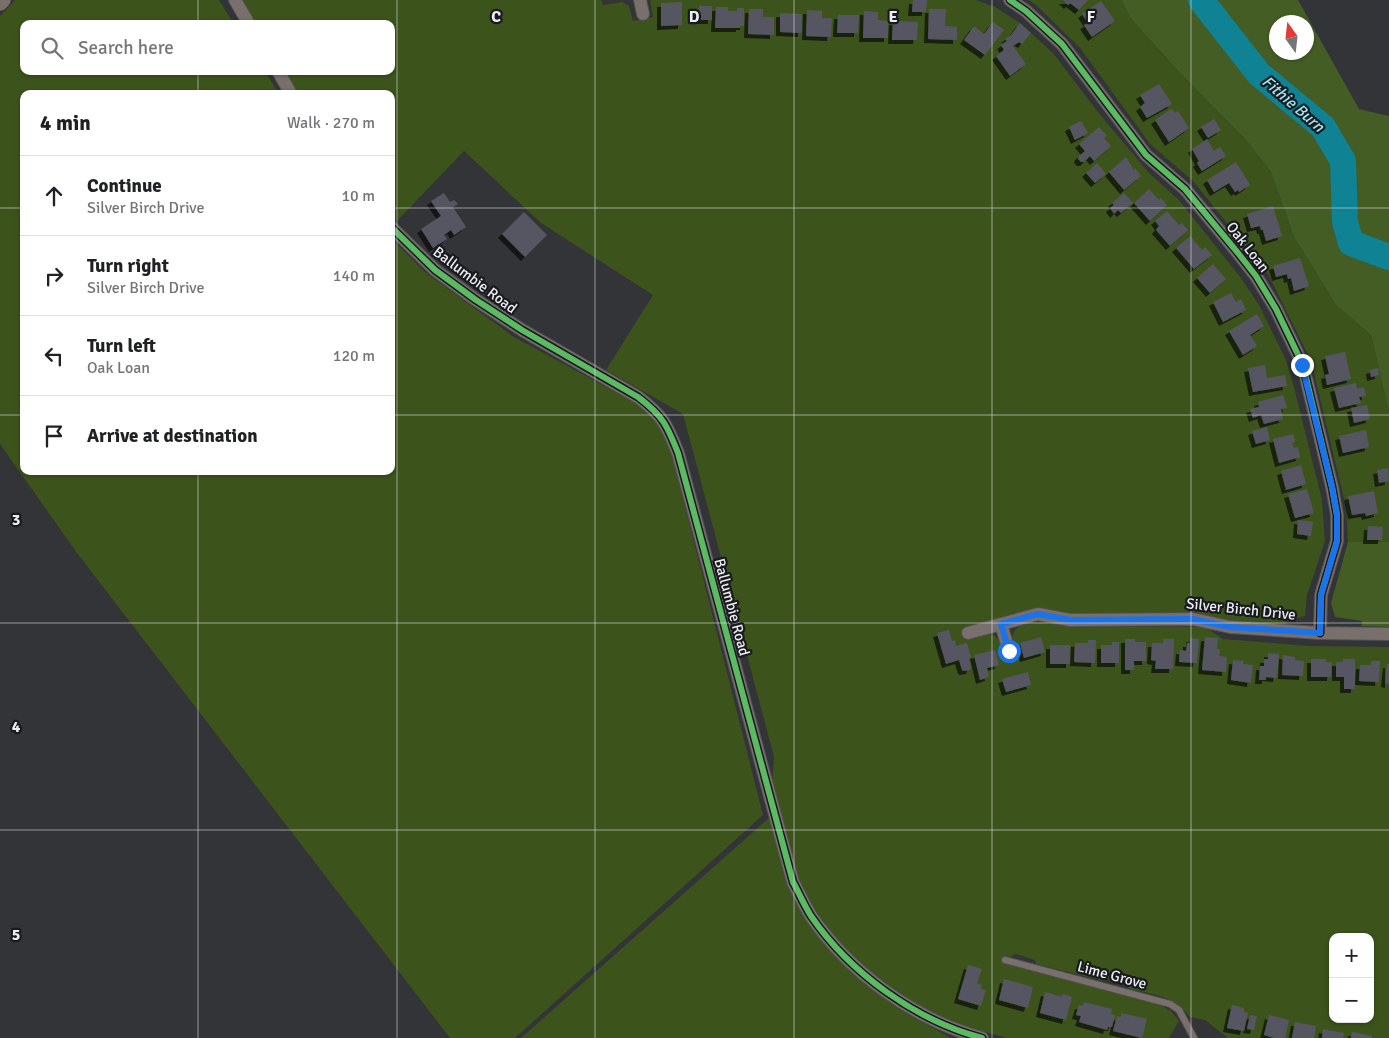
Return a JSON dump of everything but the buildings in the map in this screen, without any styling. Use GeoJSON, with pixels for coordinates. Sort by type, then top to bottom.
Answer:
{"type":"FeatureCollection","features":[{"type":"Feature","properties":{"kind":"street"},"geometry":{"type":"LineString","coordinates":[[0,3],[3,0]]}},
{"type":"Feature","properties":{"kind":"street"},"geometry":{"type":"LineString","coordinates":[[235,0],[247,20]]}},
{"type":"Feature","properties":{"kind":"street"},"geometry":{"type":"LineString","coordinates":[[640,0],[643,14]]}},
{"type":"Feature","properties":{"kind":"street","name":"Oak Loan"},"geometry":{"type":"LineString","coordinates":[[1010,0],[1026,11],[1062,44],[1146,155],[1185,188],[1238,253],[1256,276],[1276,309],[1302,365],[1337,515],[1337,541],[1321,595],[1320,633]]}},
{"type":"Feature","properties":{"kind":"street"},"geometry":{"type":"LineString","coordinates":[[280,75],[289,90]]}},
{"type":"Feature","properties":{"kind":"street","name":"Ballumbie Road"},"geometry":{"type":"LineString","coordinates":[[395,231],[435,270],[476,300],[522,330],[638,397],[655,410],[668,426],[678,453],[793,882],[810,915],[846,958],[873,981],[922,1015],[959,1032],[982,1038]]}},
{"type":"Feature","properties":{"kind":"street","name":"Silver Birch Drive"},"geometry":{"type":"LineString","coordinates":[[968,632],[1038,614],[1070,620],[1192,619],[1230,627],[1320,633],[1389,634]]}},
{"type":"Feature","properties":{"kind":"street"},"geometry":{"type":"LineString","coordinates":[[1001,624],[1009,651]]}},
{"type":"Feature","properties":{"kind":"lane","name":"Lime Grove"},"geometry":{"type":"LineString","coordinates":[[1005,960],[1170,1004],[1182,1015],[1194,1038]]}},
{"type":"Feature","properties":{"kind":"green space"},"geometry":{"type":"Polygon","coordinates":[[[15,0],[219,0],[232,20],[20,20],[20,75],[267,75],[277,90],[20,90],[20,472],[0,444],[0,16],[15,0]]]}},
{"type":"Feature","properties":{"kind":"green space"},"geometry":{"type":"Polygon","coordinates":[[[241,0],[601,0],[603,5],[622,2],[629,6],[633,21],[653,17],[650,0],[976,0],[995,7],[1020,23],[1053,53],[1098,112],[1149,173],[1179,200],[1241,278],[1259,305],[1286,360],[1294,387],[1322,500],[1325,541],[1307,595],[1305,616],[1286,621],[1286,626],[1208,619],[1196,612],[1070,614],[1037,608],[967,627],[995,636],[1000,642],[1003,652],[1015,648],[1012,638],[1014,631],[1022,624],[1045,621],[1070,626],[1205,627],[1223,639],[1308,646],[1389,647],[1389,1038],[1228,1038],[1205,1020],[1190,1017],[1177,1004],[1163,997],[1129,989],[1127,984],[1108,979],[1104,981],[1036,964],[1035,960],[1015,954],[1011,957],[1006,956],[1004,962],[1158,1004],[1171,1011],[1179,1021],[1169,1038],[1007,1038],[960,1025],[904,998],[899,1009],[951,1038],[521,1038],[770,817],[774,757],[683,414],[606,370],[653,295],[541,223],[464,151],[396,222],[395,90],[296,90],[286,75],[395,75],[395,20],[253,20],[241,0]]]}},
{"type":"Feature","properties":{"kind":"green space"},"geometry":{"type":"Polygon","coordinates":[[[1028,0],[1121,0],[1132,20],[1178,71],[1245,139],[1271,172],[1294,237],[1336,305],[1371,335],[1389,412],[1389,542],[1348,542],[1346,507],[1311,361],[1268,274],[1193,181],[1150,144],[1080,48],[1036,5],[1028,0]]]}},
{"type":"Feature","properties":{"kind":"green space"},"geometry":{"type":"Polygon","coordinates":[[[1121,0],[1298,0],[1306,15],[1269,15],[1269,60],[1314,60],[1314,29],[1359,109],[1389,116],[1389,412],[1371,335],[1336,305],[1294,237],[1271,172],[1245,139],[1178,71],[1132,20],[1121,0]]]}},
{"type":"Feature","properties":{"kind":"green space"},"geometry":{"type":"Polygon","coordinates":[[[395,242],[426,273],[514,337],[636,403],[659,425],[672,455],[763,815],[515,1038],[450,1038],[77,553],[22,475],[395,475],[395,242]]]}},
{"type":"Feature","properties":{"kind":"green space"},"geometry":{"type":"Polygon","coordinates":[[[1348,542],[1389,542],[1389,627],[1362,626],[1362,621],[1335,617],[1331,603],[1348,542]]]}},
{"type":"Feature","properties":{"kind":"waterway","name":"Fithie Burn"},"geometry":{"type":"LineString","coordinates":[[1201,0],[1259,74],[1323,127],[1343,161],[1345,222],[1351,243],[1389,257]]}},
{"type":"Feature","properties":{"kind":"cycle path"},"geometry":{"type":"LineString","coordinates":[[1010,0],[1026,11],[1062,44],[1146,155],[1185,189],[1238,253],[1256,276],[1276,309],[1303,365],[1337,515],[1337,541],[1321,595],[1320,633]]}},
{"type":"Feature","properties":{"kind":"cycle path"},"geometry":{"type":"LineString","coordinates":[[395,231],[435,270],[476,300],[522,330],[638,397],[659,416],[671,435],[678,453],[793,882],[811,916],[827,937],[865,975],[909,1007],[957,1030],[982,1038]]}},
{"type":"Feature","properties":{"kind":"route"},"geometry":{"type":"LineString","coordinates":[[1009,651],[1001,624],[1038,614],[1070,620],[1192,619],[1230,627],[1320,633],[1321,595],[1337,541],[1337,515],[1302,365]]}}]}
